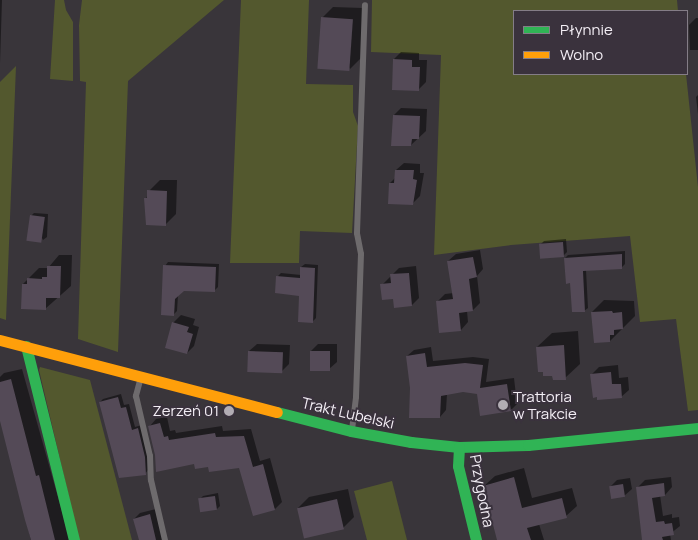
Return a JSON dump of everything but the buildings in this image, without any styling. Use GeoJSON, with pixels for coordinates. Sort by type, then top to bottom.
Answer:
{"type":"FeatureCollection","features":[{"type":"Feature","properties":{"kind":"street","name":"Trakt Lubelski"},"geometry":{"type":"LineString","coordinates":[[0,340],[141,375],[351,431],[411,442],[459,447],[528,445],[698,428]]}},
{"type":"Feature","properties":{"kind":"street"},"geometry":{"type":"LineString","coordinates":[[26,346],[74,540]]}},
{"type":"Feature","properties":{"kind":"street","name":"Przygodna"},"geometry":{"type":"LineString","coordinates":[[459,447],[458,466],[476,540]]}},
{"type":"Feature","properties":{"kind":"lane"},"geometry":{"type":"LineString","coordinates":[[351,431],[356,397],[361,264],[357,234],[366,5]]}},
{"type":"Feature","properties":{"kind":"lane"},"geometry":{"type":"LineString","coordinates":[[141,375],[136,396],[150,456],[151,480],[164,540]]}},
{"type":"Feature","properties":{"kind":"green space"},"geometry":{"type":"Polygon","coordinates":[[[55,0],[64,0],[66,10],[73,22],[73,81],[50,79],[55,0]]]}},
{"type":"Feature","properties":{"kind":"green space"},"geometry":{"type":"Polygon","coordinates":[[[82,0],[224,0],[128,81],[118,352],[78,339],[86,82],[80,81],[79,25],[82,0]]]}},
{"type":"Feature","properties":{"kind":"green space"},"geometry":{"type":"Polygon","coordinates":[[[241,0],[309,0],[306,84],[353,85],[353,112],[358,126],[352,233],[300,231],[299,263],[230,263],[241,0]]]}},
{"type":"Feature","properties":{"kind":"green space"},"geometry":{"type":"Polygon","coordinates":[[[372,0],[677,0],[678,10],[513,10],[513,75],[686,75],[698,187],[698,410],[688,411],[676,319],[640,322],[630,236],[511,245],[434,255],[441,55],[371,52],[372,0]]]}},
{"type":"Feature","properties":{"kind":"green space"},"geometry":{"type":"Polygon","coordinates":[[[16,66],[6,320],[0,318],[0,82],[16,66]]]}},
{"type":"Feature","properties":{"kind":"green space"},"geometry":{"type":"Polygon","coordinates":[[[40,367],[90,380],[132,540],[79,540],[39,370],[40,367]]]}},
{"type":"Feature","properties":{"kind":"green space"},"geometry":{"type":"Polygon","coordinates":[[[392,481],[407,540],[367,540],[354,491],[392,481]]]}},
{"type":"Feature","properties":{"kind":"traffic: fast"},"geometry":{"type":"LineString","coordinates":[[26,346],[74,540]]}},
{"type":"Feature","properties":{"kind":"traffic: fast"},"geometry":{"type":"LineString","coordinates":[[277,412],[351,431],[411,442],[459,447],[528,445],[698,428]]}},
{"type":"Feature","properties":{"kind":"traffic: fast"},"geometry":{"type":"LineString","coordinates":[[459,447],[458,466],[476,540]]}},
{"type":"Feature","properties":{"kind":"traffic: slow"},"geometry":{"type":"LineString","coordinates":[[0,340],[277,412]]}},
{"type":"Feature","properties":{"kind":"place","name":"Trattoria w Trakcie"},"geometry":{"type":"Point","coordinates":[503,405]}},
{"type":"Feature","properties":{"kind":"place","name":"Zerzeń 01"},"geometry":{"type":"Point","coordinates":[229,411]}}]}
